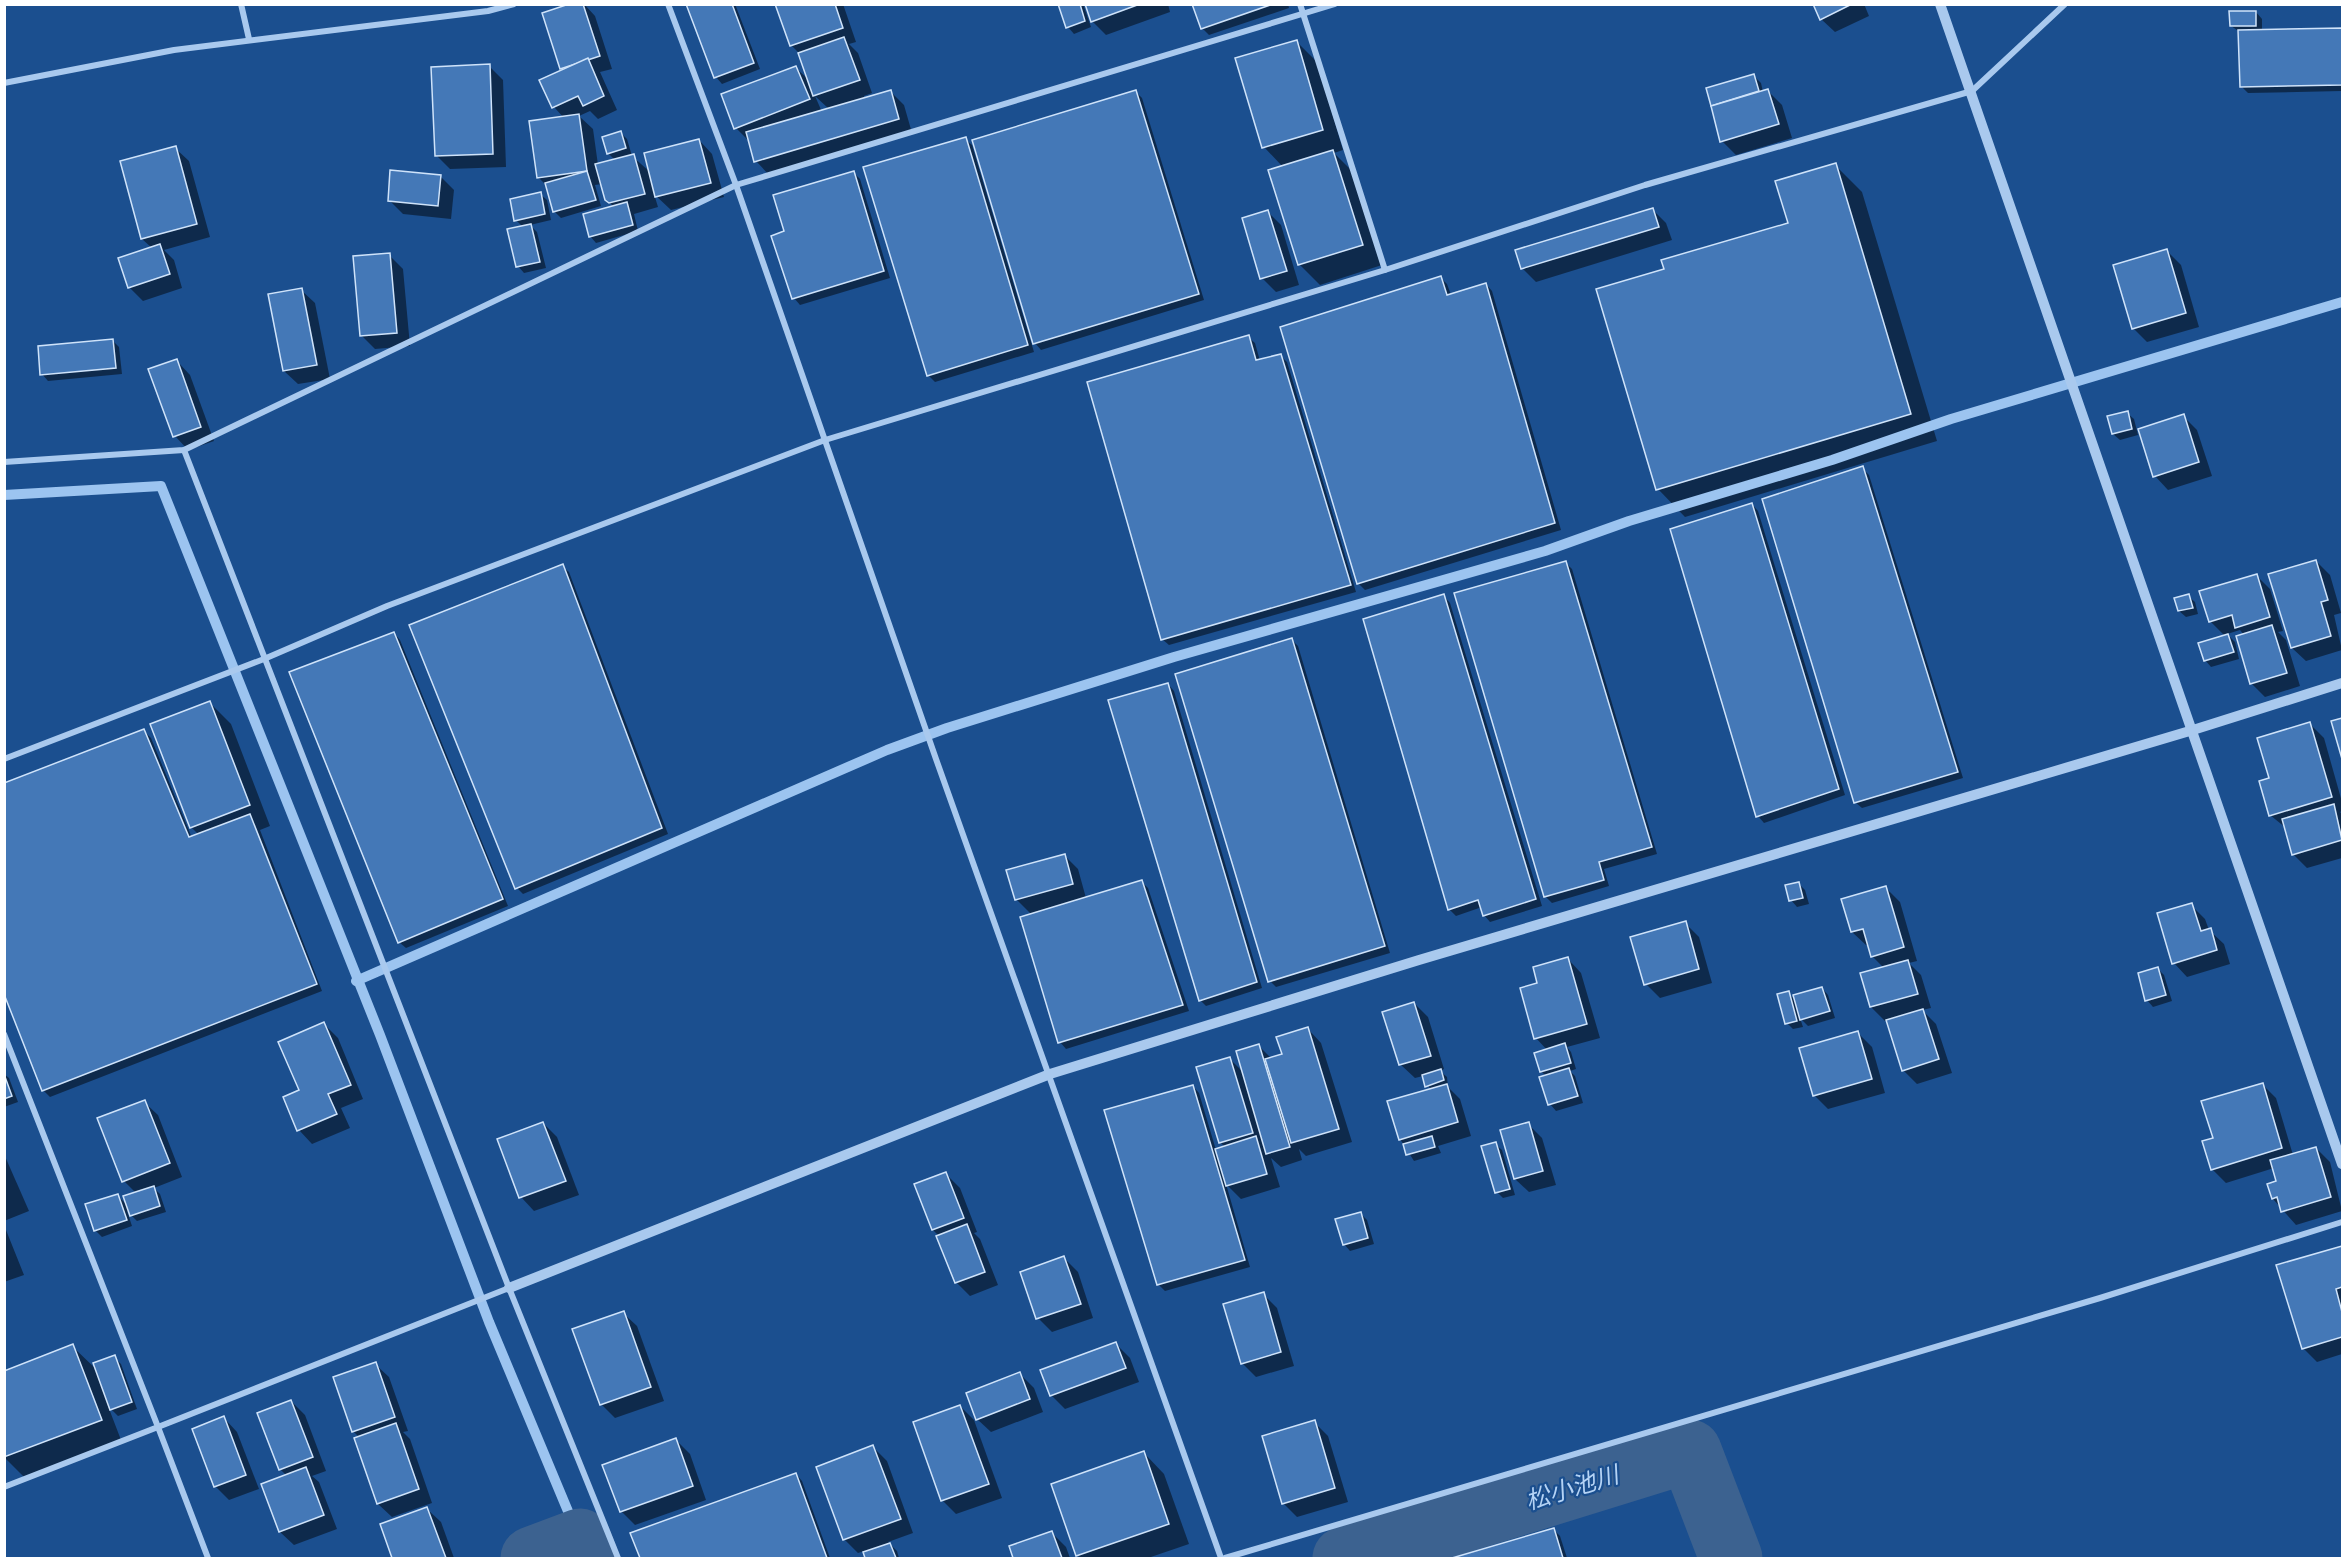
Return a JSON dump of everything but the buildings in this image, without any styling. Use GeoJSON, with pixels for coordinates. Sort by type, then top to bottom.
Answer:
{"type":"FeatureCollection","features":[{"type":"Feature","properties":{"kind":"street"},"geometry":{"type":"LineString","coordinates":[[241,4],[249,39]]}},
{"type":"Feature","properties":{"kind":"street"},"geometry":{"type":"LineString","coordinates":[[4,83],[174,50],[488,11],[514,4]]}},
{"type":"Feature","properties":{"kind":"street"},"geometry":{"type":"LineString","coordinates":[[668,4],[736,184],[936,759],[1223,1558],[2100,1298],[2343,1222]]}},
{"type":"Feature","properties":{"kind":"street"},"geometry":{"type":"LineString","coordinates":[[1300,4],[1384,270]]}},
{"type":"Feature","properties":{"kind":"street"},"geometry":{"type":"LineString","coordinates":[[4,462],[184,450],[736,184],[1335,4]]}},
{"type":"Feature","properties":{"kind":"street"},"geometry":{"type":"LineString","coordinates":[[1940,4],[2343,1164]]}},
{"type":"Feature","properties":{"kind":"street"},"geometry":{"type":"LineString","coordinates":[[4,759],[264,659],[387,606],[825,440],[1384,270],[1645,185],[1972,91],[2065,4]]}},
{"type":"Feature","properties":{"kind":"street"},"geometry":{"type":"LineString","coordinates":[[184,450],[509,1288],[618,1558]]}},
{"type":"Feature","properties":{"kind":"street"},"geometry":{"type":"LineString","coordinates":[[4,1487],[1050,1074],[1419,960],[2193,730],[2343,683]]}},
{"type":"Feature","properties":{"kind":"street"},"geometry":{"type":"LineString","coordinates":[[4,1034],[208,1558]]}},
{"type":"Feature","properties":{"kind":"waterway"},"geometry":{"type":"LineString","coordinates":[[356,981],[887,750],[947,728],[1174,657],[1545,551],[1629,521],[1832,460],[1951,419],[2342,302]]}},
{"type":"Feature","properties":{"kind":"waterway"},"geometry":{"type":"LineString","coordinates":[[4,495],[161,486],[380,1035],[489,1322],[580,1540]]}},
{"type":"Feature","properties":{"kind":"waterway","name":"松小池川"},"geometry":{"type":"LineString","coordinates":[[1344,1558],[1690,1451],[1731,1558]]}},
{"type":"Feature","properties":{"kind":"waterway","name":"松小池川"},"geometry":{"type":"LineString","coordinates":[[532,1558],[580,1540],[587,1558]]}}]}
